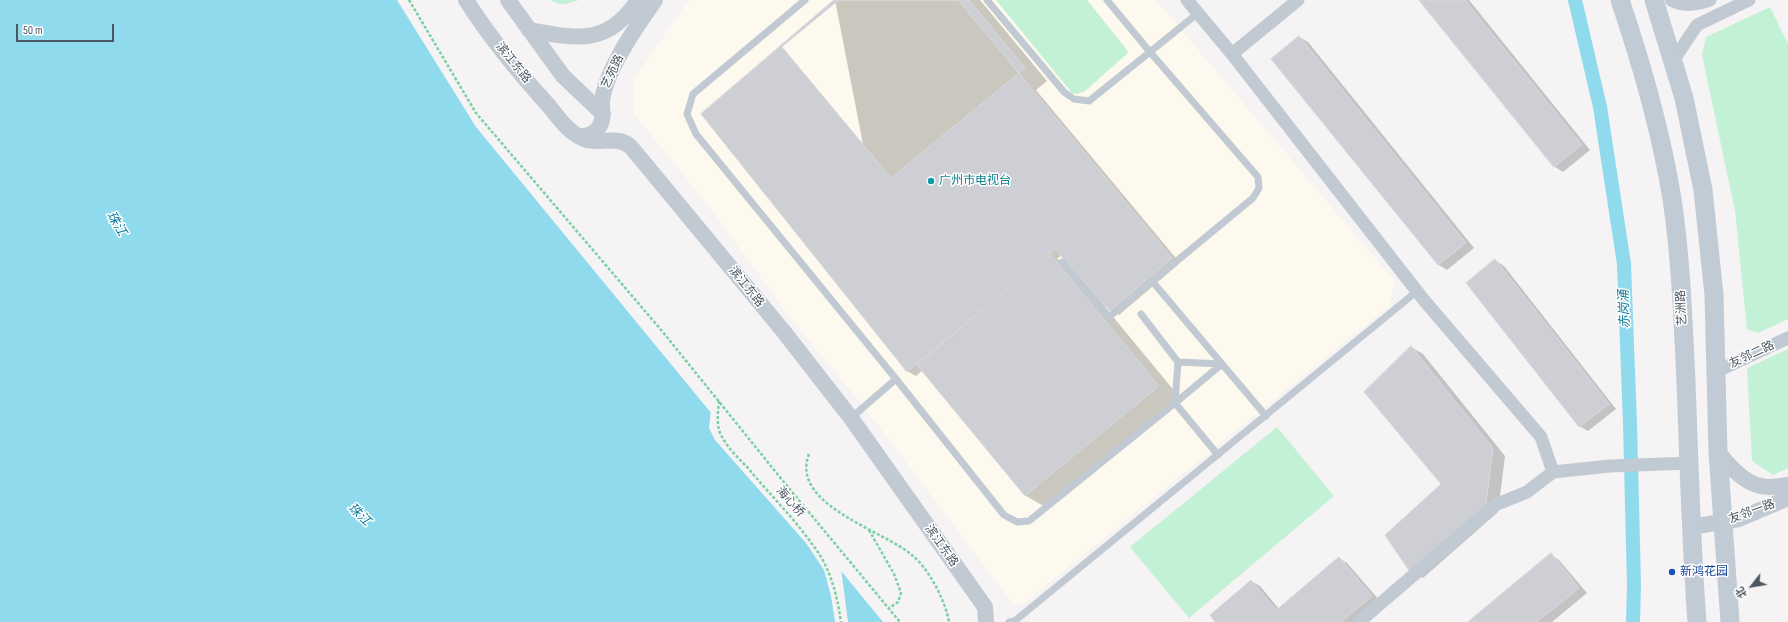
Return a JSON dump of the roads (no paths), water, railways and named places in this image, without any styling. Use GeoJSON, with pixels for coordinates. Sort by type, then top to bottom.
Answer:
{"type":"FeatureCollection","features":[{"type":"Feature","properties":{"kind":"main road","name":"艺洲路"},"geometry":{"type":"LineString","coordinates":[[1620,0],[1638,54],[1659,133],[1672,199],[1681,276],[1691,527],[1697,622]]}},
{"type":"Feature","properties":{"kind":"main road"},"geometry":{"type":"LineString","coordinates":[[1654,0],[1684,98],[1703,190],[1714,295],[1718,452],[1730,622]]}},
{"type":"Feature","properties":{"kind":"street","name":"滨江东路"},"geometry":{"type":"LineString","coordinates":[[466,0],[496,42],[540,97],[571,131],[578,136],[592,141],[617,140],[632,147],[779,326],[851,418],[985,607],[986,622]]}},
{"type":"Feature","properties":{"kind":"street"},"geometry":{"type":"LineString","coordinates":[[508,0],[563,76],[603,114]]}},
{"type":"Feature","properties":{"kind":"street","name":"艺苑路"},"geometry":{"type":"LineString","coordinates":[[578,136],[585,137],[596,131],[602,121],[602,102],[608,80],[623,51],[655,0]]}},
{"type":"Feature","properties":{"kind":"street"},"geometry":{"type":"LineString","coordinates":[[1187,0],[1232,54],[1416,292],[1541,437],[1553,472]]}},
{"type":"Feature","properties":{"kind":"street"},"geometry":{"type":"LineString","coordinates":[[1232,54],[1298,0]]}},
{"type":"Feature","properties":{"kind":"street"},"geometry":{"type":"LineString","coordinates":[[1671,0],[1688,5],[1700,4],[1710,0]]}},
{"type":"Feature","properties":{"kind":"street"},"geometry":{"type":"LineString","coordinates":[[1673,61],[1697,25],[1749,0]]}},
{"type":"Feature","properties":{"kind":"street"},"geometry":{"type":"LineString","coordinates":[[529,30],[568,37],[603,33],[614,27],[634,6]]}},
{"type":"Feature","properties":{"kind":"street","name":"友邻二路"},"geometry":{"type":"LineString","coordinates":[[1715,372],[1788,338]]}},
{"type":"Feature","properties":{"kind":"street","name":"友邻一路"},"geometry":{"type":"LineString","coordinates":[[1718,452],[1740,476],[1754,485],[1768,488],[1788,485]]}},
{"type":"Feature","properties":{"kind":"street"},"geometry":{"type":"LineString","coordinates":[[1359,622],[1495,505],[1527,492],[1553,472],[1651,464],[1689,463]]}},
{"type":"Feature","properties":{"kind":"street","name":"友邻一路"},"geometry":{"type":"LineString","coordinates":[[1691,527],[1723,522],[1754,514],[1788,498]]}},
{"type":"Feature","properties":{"kind":"lane"},"geometry":{"type":"LineString","coordinates":[[805,0],[694,94],[687,114],[696,134],[896,379],[1004,515],[1017,522],[1029,521],[1175,404],[1222,364]]}},
{"type":"Feature","properties":{"kind":"lane"},"geometry":{"type":"LineString","coordinates":[[987,0],[1064,92],[1074,99],[1089,101],[1198,13]]}},
{"type":"Feature","properties":{"kind":"lane"},"geometry":{"type":"LineString","coordinates":[[1062,262],[1109,317],[1253,198],[1259,188],[1258,177],[1107,0]]}},
{"type":"Feature","properties":{"kind":"lane"},"geometry":{"type":"LineString","coordinates":[[1152,281],[1266,416]]}},
{"type":"Feature","properties":{"kind":"lane"},"geometry":{"type":"LineString","coordinates":[[1009,622],[1016,620],[1416,292]]}},
{"type":"Feature","properties":{"kind":"lane"},"geometry":{"type":"LineString","coordinates":[[1141,314],[1178,362],[1175,404],[1218,455]]}},
{"type":"Feature","properties":{"kind":"lane"},"geometry":{"type":"LineString","coordinates":[[1178,362],[1222,364]]}},
{"type":"Feature","properties":{"kind":"lane"},"geometry":{"type":"LineString","coordinates":[[851,418],[896,379]]}},
{"type":"Feature","properties":{"kind":"water","name":"珠江"},"geometry":{"type":"Polygon","coordinates":[[[0,0],[397,0],[476,127],[883,622],[0,622],[0,0]]]}},
{"type":"Feature","properties":{"kind":"waterway","name":"赤岗涌"},"geometry":{"type":"LineString","coordinates":[[1575,0],[1600,107],[1624,264],[1630,424],[1634,585],[1633,622]]}},
{"type":"Feature","properties":{"kind":"place","name":"广州市电视台"},"geometry":{"type":"Point","coordinates":[931,181]}},
{"type":"Feature","properties":{"kind":"place","name":"新鸿花园"},"geometry":{"type":"Point","coordinates":[1672,572]}}]}
